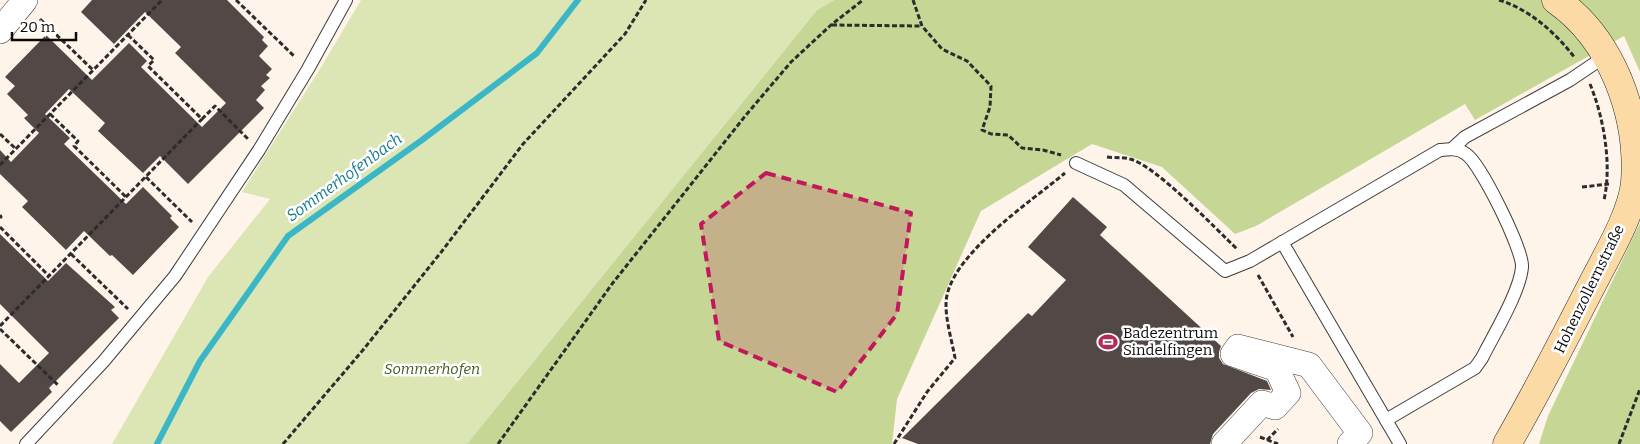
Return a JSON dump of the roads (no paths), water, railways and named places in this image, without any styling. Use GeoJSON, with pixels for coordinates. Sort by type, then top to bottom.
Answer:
{"type":"FeatureCollection","features":[{"type":"Feature","properties":{"kind":"street","name":"Hohenzollernstraße"},"geometry":{"type":"LineString","coordinates":[[1507,444],[1544,379],[1616,237],[1631,201],[1635,184],[1634,130],[1620,82],[1607,55],[1587,27],[1556,0]]}},
{"type":"Feature","properties":{"kind":"street"},"geometry":{"type":"LineString","coordinates":[[0,31],[24,1]]}},
{"type":"Feature","properties":{"kind":"street"},"geometry":{"type":"LineString","coordinates":[[1224,444],[1262,403],[1275,407],[1288,393],[1277,369],[1233,354],[1238,347],[1309,365],[1360,433],[1350,444]]}},
{"type":"Feature","properties":{"kind":"lane"},"geometry":{"type":"LineString","coordinates":[[26,444],[103,362],[175,276],[259,150],[308,69],[346,0]]}},
{"type":"Feature","properties":{"kind":"lane"},"geometry":{"type":"LineString","coordinates":[[1453,148],[1465,136],[1570,80],[1607,55]]}},
{"type":"Feature","properties":{"kind":"lane"},"geometry":{"type":"LineString","coordinates":[[1077,161],[1124,186],[1225,271],[1250,261],[1440,150],[1453,148],[1467,154],[1488,184],[1518,248],[1522,265],[1520,280],[1482,358],[1474,368],[1386,420]]}},
{"type":"Feature","properties":{"kind":"lane"},"geometry":{"type":"LineString","coordinates":[[1282,242],[1400,444]]}},
{"type":"Feature","properties":{"kind":"waterway","name":"Sommerhofenbach"},"geometry":{"type":"LineString","coordinates":[[157,444],[200,361],[288,236],[422,140],[537,53],[578,0]]}},
{"type":"Feature","properties":{"kind":"place","name":"Badezentrum Sindelfingen"},"geometry":{"type":"Point","coordinates":[1108,342]}},
{"type":"Feature","properties":{"kind":"park label","name":"Sommerhofen"},"geometry":{"type":"Point","coordinates":[432,369]}}]}
